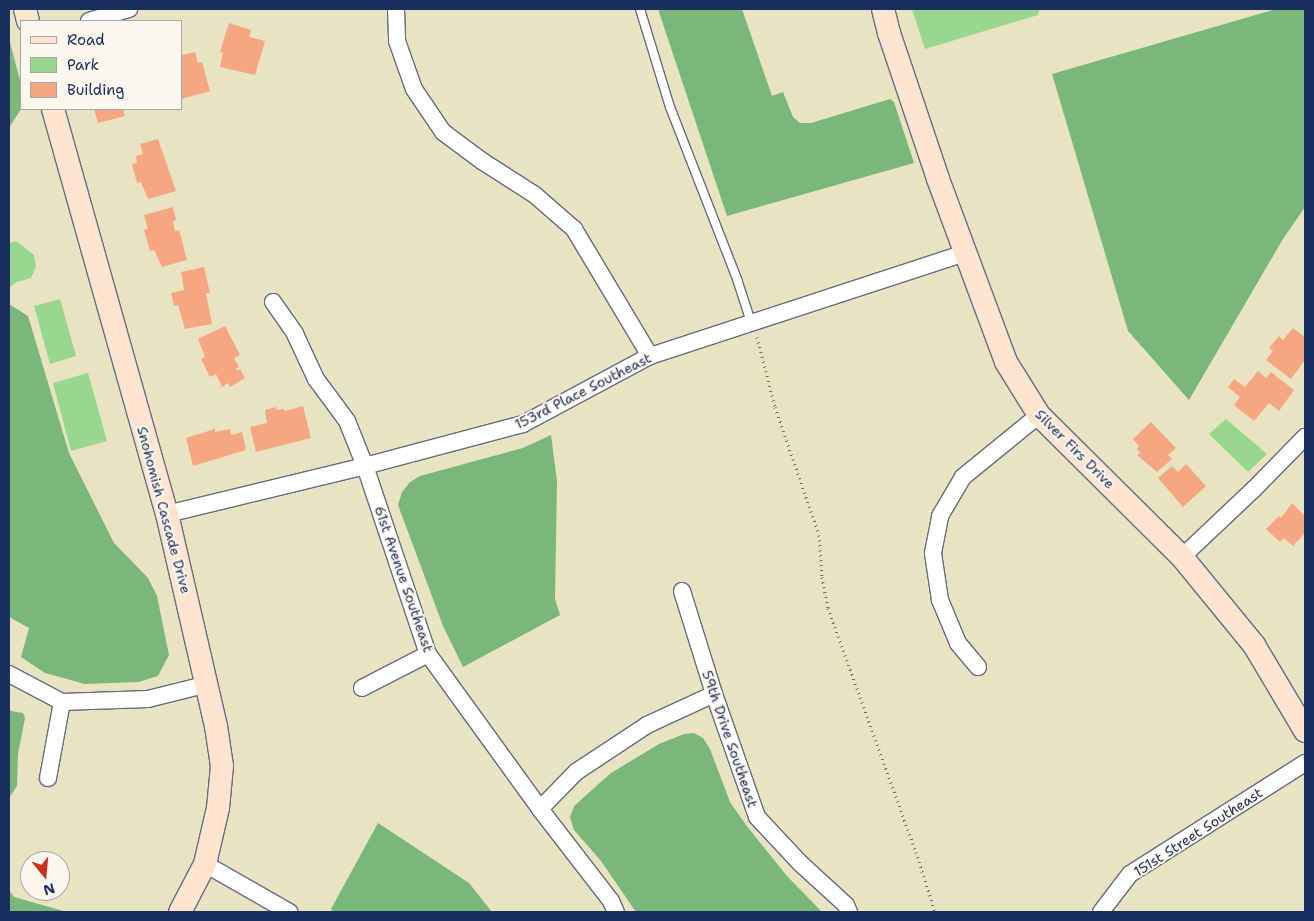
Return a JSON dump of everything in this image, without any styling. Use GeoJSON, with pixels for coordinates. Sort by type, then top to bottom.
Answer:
{"type":"FeatureCollection","features":[{"type":"Feature","properties":{"kind":"street"},"geometry":{"type":"LineString","coordinates":[[91,20],[129,9]]}},
{"type":"Feature","properties":{"kind":"street"},"geometry":{"type":"LineString","coordinates":[[396,9],[397,41],[414,89],[443,132],[482,161],[535,195],[574,229],[650,356]]}},
{"type":"Feature","properties":{"kind":"street","name":"Silver Firs Drive"},"geometry":{"type":"LineString","coordinates":[[883,9],[889,33],[965,253],[1006,362],[1039,415],[1182,557],[1254,645],[1305,731]]}},
{"type":"Feature","properties":{"kind":"street","name":"Snohomish Cascade Drive"},"geometry":{"type":"LineString","coordinates":[[53,110],[167,514],[208,684],[222,766],[218,808],[205,864],[180,912]]}},
{"type":"Feature","properties":{"kind":"street","name":"153rd Place Southeast"},"geometry":{"type":"LineString","coordinates":[[167,514],[366,466],[523,424],[650,356],[965,253]]}},
{"type":"Feature","properties":{"kind":"street","name":"61st Avenue Southeast"},"geometry":{"type":"LineString","coordinates":[[273,302],[295,334],[316,380],[348,421],[366,466],[428,654],[540,809],[611,901],[616,912]]}},
{"type":"Feature","properties":{"kind":"street"},"geometry":{"type":"LineString","coordinates":[[978,667],[958,643],[940,600],[933,552],[940,516],[963,477],[1039,415]]}},
{"type":"Feature","properties":{"kind":"street"},"geometry":{"type":"LineString","coordinates":[[1182,557],[1254,489],[1305,437]]}},
{"type":"Feature","properties":{"kind":"street","name":"59th Drive Southeast"},"geometry":{"type":"LineString","coordinates":[[682,591],[714,694],[757,817],[800,863],[846,905],[849,912]]}},
{"type":"Feature","properties":{"kind":"street"},"geometry":{"type":"LineString","coordinates":[[362,688],[428,654]]}},
{"type":"Feature","properties":{"kind":"street"},"geometry":{"type":"LineString","coordinates":[[9,674],[62,702],[148,699],[208,684]]}},
{"type":"Feature","properties":{"kind":"street"},"geometry":{"type":"LineString","coordinates":[[540,809],[576,772],[647,724],[714,694]]}},
{"type":"Feature","properties":{"kind":"street"},"geometry":{"type":"LineString","coordinates":[[48,778],[62,702]]}},
{"type":"Feature","properties":{"kind":"street","name":"151st Street Southeast"},"geometry":{"type":"LineString","coordinates":[[1101,912],[1130,874],[1305,763]]}},
{"type":"Feature","properties":{"kind":"street"},"geometry":{"type":"LineString","coordinates":[[205,864],[289,912]]}},
{"type":"Feature","properties":{"kind":"lane"},"geometry":{"type":"LineString","coordinates":[[640,9],[670,107],[737,279],[751,322]]}},
{"type":"Feature","properties":{"kind":"path"},"geometry":{"type":"LineString","coordinates":[[751,322],[762,350],[775,407],[819,535],[822,577],[828,608],[916,852],[935,912]]}},
{"type":"Feature","properties":{"kind":"green space"},"geometry":{"type":"Polygon","coordinates":[[[658,9],[742,9],[772,96],[783,92],[793,117],[800,123],[811,123],[890,99],[894,102],[914,163],[727,216],[658,9]]]}},
{"type":"Feature","properties":{"kind":"green space"},"geometry":{"type":"Polygon","coordinates":[[[912,9],[1040,9],[1038,15],[925,49],[912,9]]]}},
{"type":"Feature","properties":{"kind":"green space"},"geometry":{"type":"Polygon","coordinates":[[[1276,9],[1305,9],[1305,207],[1283,239],[1189,400],[1128,331],[1052,74],[1276,9]]]}},
{"type":"Feature","properties":{"kind":"green space"},"geometry":{"type":"Polygon","coordinates":[[[9,39],[20,80],[20,110],[9,128],[9,39]]]}},
{"type":"Feature","properties":{"kind":"green space"},"geometry":{"type":"Polygon","coordinates":[[[16,241],[34,255],[36,267],[31,278],[17,282],[9,288],[9,243],[16,241]]]}},
{"type":"Feature","properties":{"kind":"green space"},"geometry":{"type":"Polygon","coordinates":[[[60,299],[76,356],[50,364],[34,306],[60,299]]]}},
{"type":"Feature","properties":{"kind":"green space"},"geometry":{"type":"Polygon","coordinates":[[[9,304],[28,316],[69,453],[114,543],[148,578],[157,596],[169,655],[158,676],[139,682],[85,684],[45,673],[21,657],[29,628],[9,617],[9,304]]]}},
{"type":"Feature","properties":{"kind":"green space"},"geometry":{"type":"Polygon","coordinates":[[[88,373],[107,441],[71,451],[53,383],[88,373]]]}},
{"type":"Feature","properties":{"kind":"green space"},"geometry":{"type":"Polygon","coordinates":[[[1226,419],[1267,454],[1248,472],[1209,434],[1226,419]]]}},
{"type":"Feature","properties":{"kind":"green space"},"geometry":{"type":"Polygon","coordinates":[[[551,435],[557,481],[555,599],[560,615],[463,667],[443,626],[398,505],[402,492],[410,482],[420,476],[523,448],[551,435]]]}},
{"type":"Feature","properties":{"kind":"green space"},"geometry":{"type":"Polygon","coordinates":[[[9,709],[23,713],[25,718],[18,754],[17,786],[9,798],[9,709]]]}},
{"type":"Feature","properties":{"kind":"green space"},"geometry":{"type":"Polygon","coordinates":[[[694,733],[703,738],[710,749],[730,802],[746,825],[787,876],[822,912],[636,912],[601,861],[574,830],[570,817],[574,806],[611,773],[659,744],[684,734],[694,733]]]}},
{"type":"Feature","properties":{"kind":"green space"},"geometry":{"type":"Polygon","coordinates":[[[378,823],[469,883],[492,912],[333,912],[331,909],[378,823]]]}},
{"type":"Feature","properties":{"kind":"green space"},"geometry":{"type":"Polygon","coordinates":[[[9,890],[14,897],[20,899],[20,901],[28,901],[67,912],[9,912],[9,890]]]}},
{"type":"Feature","properties":{"kind":"building"},"geometry":{"type":"Polygon","coordinates":[[[229,23],[251,30],[249,37],[265,41],[255,75],[220,67],[223,53],[220,52],[229,23]]]}},
{"type":"Feature","properties":{"kind":"building"},"geometry":{"type":"Polygon","coordinates":[[[195,52],[198,63],[202,62],[210,91],[182,99],[182,55],[195,52]]]}},
{"type":"Feature","properties":{"kind":"building"},"geometry":{"type":"Polygon","coordinates":[[[94,110],[123,110],[125,116],[98,123],[94,110]]]}},
{"type":"Feature","properties":{"kind":"building"},"geometry":{"type":"Polygon","coordinates":[[[158,139],[176,191],[148,199],[141,182],[137,183],[132,164],[137,163],[136,156],[143,154],[140,144],[158,139]]]}},
{"type":"Feature","properties":{"kind":"building"},"geometry":{"type":"Polygon","coordinates":[[[173,207],[176,220],[173,221],[175,231],[179,230],[187,260],[162,267],[154,250],[150,251],[144,230],[148,229],[144,215],[173,207]]]}},
{"type":"Feature","properties":{"kind":"building"},"geometry":{"type":"Polygon","coordinates":[[[204,267],[210,293],[206,293],[212,324],[185,329],[178,305],[174,306],[171,293],[184,290],[181,272],[204,267]]]}},
{"type":"Feature","properties":{"kind":"building"},"geometry":{"type":"Polygon","coordinates":[[[225,326],[240,355],[234,358],[239,367],[236,368],[237,371],[240,369],[245,378],[230,387],[228,383],[222,387],[216,374],[210,377],[201,359],[205,357],[198,339],[225,326]]]}},
{"type":"Feature","properties":{"kind":"building"},"geometry":{"type":"Polygon","coordinates":[[[1293,328],[1305,337],[1305,360],[1291,379],[1266,360],[1273,351],[1269,348],[1279,336],[1283,340],[1293,328]]]}},
{"type":"Feature","properties":{"kind":"building"},"geometry":{"type":"Polygon","coordinates":[[[1258,371],[1266,378],[1271,372],[1294,390],[1279,411],[1269,403],[1254,421],[1234,405],[1240,397],[1228,387],[1234,379],[1245,387],[1258,371]]]}},
{"type":"Feature","properties":{"kind":"building"},"geometry":{"type":"Polygon","coordinates":[[[303,406],[311,438],[256,452],[250,427],[267,423],[265,410],[276,407],[277,410],[284,409],[285,411],[303,406]]]}},
{"type":"Feature","properties":{"kind":"building"},"geometry":{"type":"Polygon","coordinates":[[[1151,422],[1176,448],[1168,455],[1172,459],[1157,472],[1137,455],[1140,453],[1137,449],[1139,446],[1133,439],[1151,422]]]}},
{"type":"Feature","properties":{"kind":"building"},"geometry":{"type":"Polygon","coordinates":[[[215,429],[215,432],[230,429],[231,435],[242,432],[246,450],[193,466],[186,438],[215,429]]]}},
{"type":"Feature","properties":{"kind":"building"},"geometry":{"type":"Polygon","coordinates":[[[1186,464],[1206,486],[1183,507],[1158,478],[1172,466],[1178,472],[1186,464]]]}},
{"type":"Feature","properties":{"kind":"building"},"geometry":{"type":"Polygon","coordinates":[[[1292,503],[1305,516],[1305,533],[1293,546],[1284,538],[1280,542],[1266,529],[1279,516],[1281,518],[1292,503]]]}}]}
